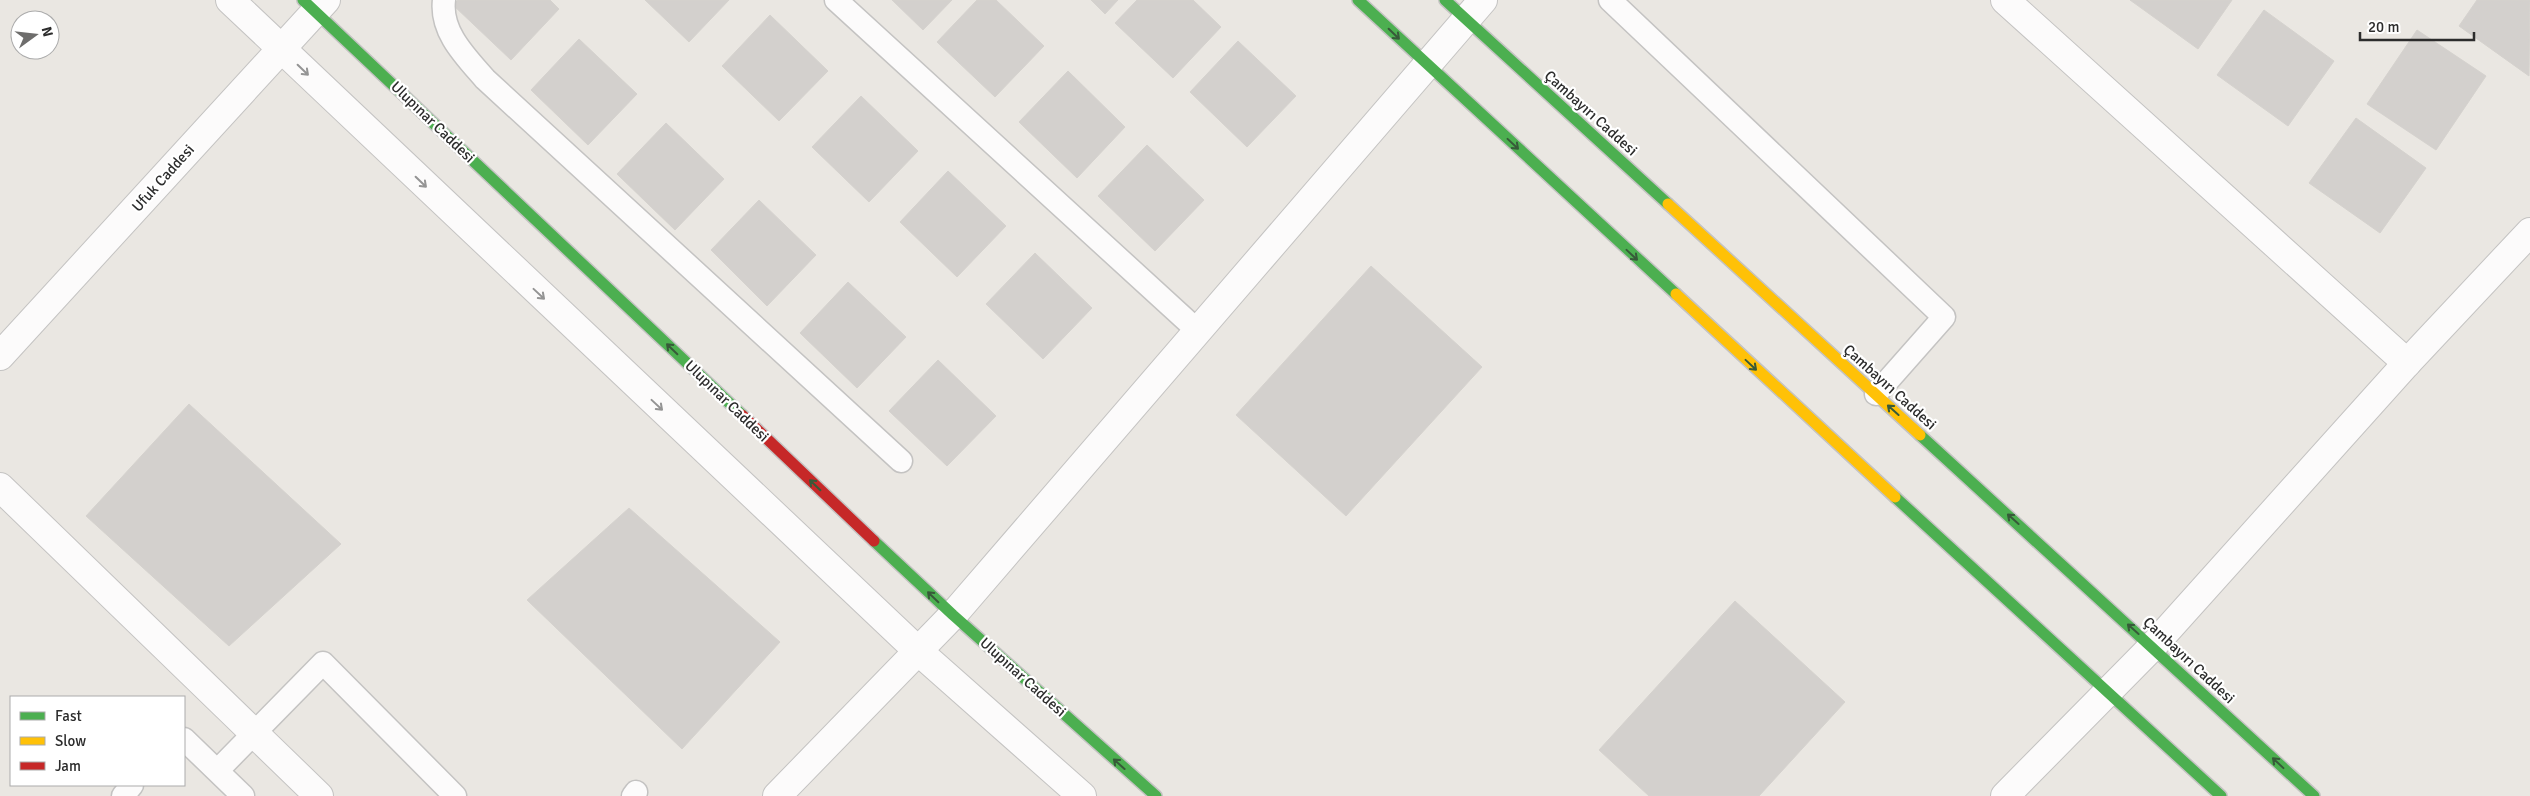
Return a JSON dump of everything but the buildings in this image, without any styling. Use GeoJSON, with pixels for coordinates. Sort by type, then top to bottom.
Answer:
{"type":"FeatureCollection","features":[{"type":"Feature","properties":{"kind":"main road"},"geometry":{"type":"LineString","coordinates":[[1358,0],[1427,66],[2221,796]]}},
{"type":"Feature","properties":{"kind":"main road","name":"Çambayırı Caddesi"},"geometry":{"type":"LineString","coordinates":[[1445,0],[1474,10],[1876,394],[2314,796]]}},
{"type":"Feature","properties":{"kind":"main road","name":"Ulupınar Caddesi"},"geometry":{"type":"LineString","coordinates":[[315,4],[953,615],[1156,796]]}},
{"type":"Feature","properties":{"kind":"street"},"geometry":{"type":"LineString","coordinates":[[230,0],[917,650],[1082,796]]}},
{"type":"Feature","properties":{"kind":"street"},"geometry":{"type":"LineString","coordinates":[[2005,0],[2407,363]]}},
{"type":"Feature","properties":{"kind":"street","name":"Ufuk Caddesi"},"geometry":{"type":"LineString","coordinates":[[0,356],[281,48],[315,4]]}},
{"type":"Feature","properties":{"kind":"street"},"geometry":{"type":"LineString","coordinates":[[777,796],[953,615],[1474,10]]}},
{"type":"Feature","properties":{"kind":"street"},"geometry":{"type":"LineString","coordinates":[[2005,796],[2108,694],[2152,647],[2407,363],[2530,232]]}},
{"type":"Feature","properties":{"kind":"street"},"geometry":{"type":"LineString","coordinates":[[0,487],[319,796]]}},
{"type":"Feature","properties":{"kind":"lane"},"geometry":{"type":"LineString","coordinates":[[444,0],[443,7],[452,39],[485,79],[901,461]]}},
{"type":"Feature","properties":{"kind":"lane"},"geometry":{"type":"LineString","coordinates":[[836,0],[1198,331]]}},
{"type":"Feature","properties":{"kind":"lane"},"geometry":{"type":"LineString","coordinates":[[1610,0],[1944,316],[1876,394]]}},
{"type":"Feature","properties":{"kind":"lane"},"geometry":{"type":"LineString","coordinates":[[218,770],[253,732],[323,663],[455,796]]}},
{"type":"Feature","properties":{"kind":"lane"},"geometry":{"type":"LineString","coordinates":[[185,740],[243,796]]}},
{"type":"Feature","properties":{"kind":"lane"},"geometry":{"type":"LineString","coordinates":[[123,796],[131,786]]}},
{"type":"Feature","properties":{"kind":"traffic: fast"},"geometry":{"type":"LineString","coordinates":[[303,0],[742,415]]}},
{"type":"Feature","properties":{"kind":"traffic: fast"},"geometry":{"type":"LineString","coordinates":[[1358,0],[1676,294]]}},
{"type":"Feature","properties":{"kind":"traffic: fast"},"geometry":{"type":"LineString","coordinates":[[1445,0],[1668,204]]}},
{"type":"Feature","properties":{"kind":"traffic: fast"},"geometry":{"type":"LineString","coordinates":[[1920,435],[2314,796]]}},
{"type":"Feature","properties":{"kind":"traffic: fast"},"geometry":{"type":"LineString","coordinates":[[1895,497],[2221,796]]}},
{"type":"Feature","properties":{"kind":"traffic: fast"},"geometry":{"type":"LineString","coordinates":[[874,541],[953,615],[1156,796]]}},
{"type":"Feature","properties":{"kind":"traffic: slow"},"geometry":{"type":"LineString","coordinates":[[1668,204],[1920,435]]}},
{"type":"Feature","properties":{"kind":"traffic: slow"},"geometry":{"type":"LineString","coordinates":[[1676,294],[1895,497]]}},
{"type":"Feature","properties":{"kind":"traffic: jam"},"geometry":{"type":"LineString","coordinates":[[742,415],[874,541]]}}]}
